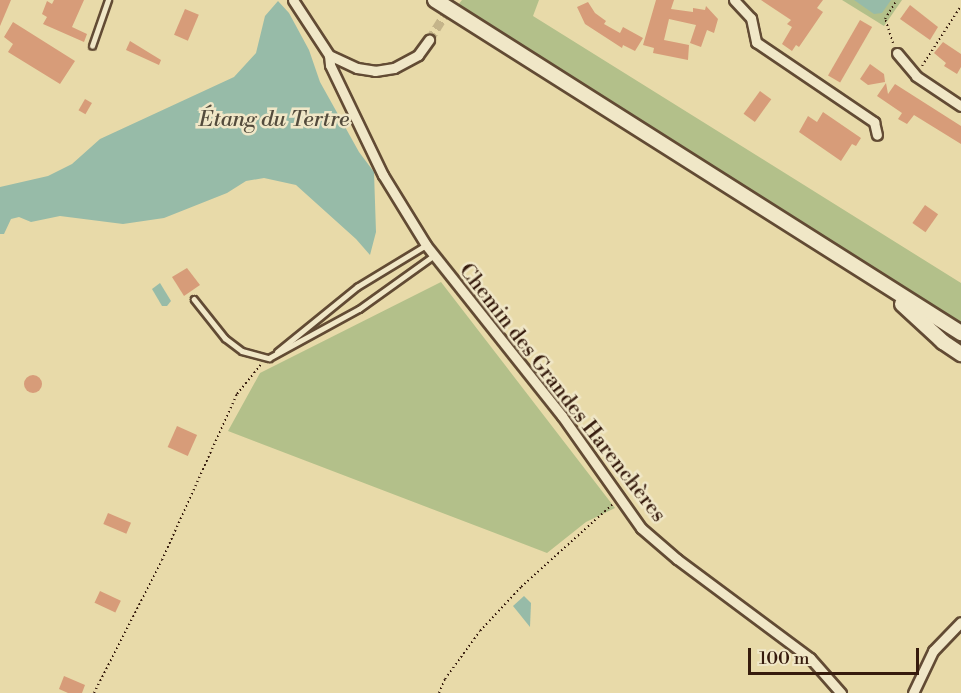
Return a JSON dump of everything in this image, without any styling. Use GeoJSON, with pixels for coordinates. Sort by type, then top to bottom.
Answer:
{"type":"FeatureCollection","features":[{"type":"Feature","properties":{"kind":"main road"},"geometry":{"type":"LineString","coordinates":[[435,0],[961,333]]}},
{"type":"Feature","properties":{"kind":"main road"},"geometry":{"type":"LineString","coordinates":[[879,282],[944,342],[961,354]]}},
{"type":"Feature","properties":{"kind":"street","name":"Chemin des Grandes Harenchères"},"geometry":{"type":"LineString","coordinates":[[293,0],[328,56],[383,175],[433,256],[562,416],[620,497],[628,512],[653,539],[801,651],[842,693]]}},
{"type":"Feature","properties":{"kind":"street"},"geometry":{"type":"LineString","coordinates":[[734,0],[751,18],[756,42],[874,122],[877,135]]}},
{"type":"Feature","properties":{"kind":"street"},"geometry":{"type":"LineString","coordinates":[[328,56],[357,68],[385,71],[410,60],[429,40]]}},
{"type":"Feature","properties":{"kind":"street"},"geometry":{"type":"LineString","coordinates":[[897,52],[916,76],[961,106]]}},
{"type":"Feature","properties":{"kind":"street"},"geometry":{"type":"LineString","coordinates":[[913,693],[933,651],[961,622]]}},
{"type":"Feature","properties":{"kind":"lane"},"geometry":{"type":"LineString","coordinates":[[92,46],[108,0]]}},
{"type":"Feature","properties":{"kind":"lane"},"geometry":{"type":"LineString","coordinates":[[269,358],[357,287],[426,245]]}},
{"type":"Feature","properties":{"kind":"lane"},"geometry":{"type":"LineString","coordinates":[[194,299],[225,338],[242,351],[269,358],[359,309],[433,256]]}},
{"type":"Feature","properties":{"kind":"path"},"geometry":{"type":"LineString","coordinates":[[897,0],[885,19],[897,52]]}},
{"type":"Feature","properties":{"kind":"path"},"geometry":{"type":"LineString","coordinates":[[916,76],[961,6]]}},
{"type":"Feature","properties":{"kind":"path"},"geometry":{"type":"LineString","coordinates":[[94,693],[162,560],[237,394],[256,368],[269,358]]}},
{"type":"Feature","properties":{"kind":"path"},"geometry":{"type":"LineString","coordinates":[[439,693],[445,680],[486,624],[521,587],[620,497]]}},
{"type":"Feature","properties":{"kind":"green space"},"geometry":{"type":"Polygon","coordinates":[[[462,0],[539,0],[533,16],[961,283],[961,326],[458,5],[462,0]]]}},
{"type":"Feature","properties":{"kind":"green space"},"geometry":{"type":"Polygon","coordinates":[[[842,0],[902,0],[884,26],[842,0]]]}},
{"type":"Feature","properties":{"kind":"green space"},"geometry":{"type":"Polygon","coordinates":[[[441,282],[615,508],[586,522],[547,553],[228,431],[260,373],[441,282]]]}},
{"type":"Feature","properties":{"kind":"water"},"geometry":{"type":"Polygon","coordinates":[[[854,0],[891,0],[882,13],[874,14],[854,0]]]}},
{"type":"Feature","properties":{"kind":"water","name":"Étang du Tertre"},"geometry":{"type":"Polygon","coordinates":[[[278,1],[289,13],[309,50],[320,82],[359,152],[374,172],[376,232],[370,255],[356,239],[296,185],[264,178],[246,181],[227,193],[164,218],[123,224],[60,216],[31,222],[19,217],[11,219],[4,234],[0,234],[0,187],[48,176],[72,164],[100,139],[234,77],[256,53],[265,16],[278,1]]]}},
{"type":"Feature","properties":{"kind":"water"},"geometry":{"type":"Polygon","coordinates":[[[160,283],[171,301],[167,306],[162,306],[152,289],[160,283]]]}},
{"type":"Feature","properties":{"kind":"water"},"geometry":{"type":"Polygon","coordinates":[[[524,596],[531,603],[530,627],[513,606],[524,596]]]}},
{"type":"Feature","properties":{"kind":"building"},"geometry":{"type":"Polygon","coordinates":[[[0,0],[11,0],[0,26],[0,0]]]}},
{"type":"Feature","properties":{"kind":"building"},"geometry":{"type":"Polygon","coordinates":[[[54,0],[84,0],[72,27],[87,34],[84,42],[43,24],[47,17],[42,14],[47,1],[52,4],[54,0]]]}},
{"type":"Feature","properties":{"kind":"building"},"geometry":{"type":"Polygon","coordinates":[[[656,0],[674,0],[671,9],[693,12],[693,8],[705,10],[706,6],[718,19],[714,33],[707,30],[701,47],[690,43],[696,25],[669,19],[664,40],[689,45],[688,60],[653,53],[654,48],[643,45],[656,0]]]}},
{"type":"Feature","properties":{"kind":"building"},"geometry":{"type":"Polygon","coordinates":[[[761,0],[823,0],[817,8],[823,12],[799,47],[796,45],[792,51],[782,44],[792,27],[787,24],[791,20],[761,0]]]}},
{"type":"Feature","properties":{"kind":"building"},"geometry":{"type":"Polygon","coordinates":[[[588,2],[595,13],[606,21],[604,24],[620,33],[623,27],[643,38],[635,51],[623,45],[622,48],[585,24],[577,7],[588,2]]]}},
{"type":"Feature","properties":{"kind":"building"},"geometry":{"type":"Polygon","coordinates":[[[910,5],[938,27],[930,40],[900,19],[910,5]]]}},
{"type":"Feature","properties":{"kind":"building"},"geometry":{"type":"Polygon","coordinates":[[[185,9],[199,15],[188,41],[174,35],[185,9]]]}},
{"type":"Feature","properties":{"kind":"building"},"geometry":{"type":"Polygon","coordinates":[[[860,20],[872,27],[840,82],[828,75],[860,20]]]}},
{"type":"Feature","properties":{"kind":"building"},"geometry":{"type":"Polygon","coordinates":[[[13,22],[75,61],[60,84],[8,52],[13,44],[4,37],[13,22]]]}},
{"type":"Feature","properties":{"kind":"building"},"geometry":{"type":"Polygon","coordinates":[[[130,41],[161,60],[159,65],[126,50],[130,41]]]}},
{"type":"Feature","properties":{"kind":"building"},"geometry":{"type":"Polygon","coordinates":[[[943,42],[961,54],[961,67],[957,74],[944,66],[946,63],[934,53],[943,42]]]}},
{"type":"Feature","properties":{"kind":"building"},"geometry":{"type":"Polygon","coordinates":[[[870,64],[884,74],[885,82],[868,85],[860,79],[870,64]]]}},
{"type":"Feature","properties":{"kind":"building"},"geometry":{"type":"Polygon","coordinates":[[[886,83],[888,94],[895,84],[961,126],[961,144],[914,115],[907,124],[898,119],[902,113],[877,96],[886,83]]]}},
{"type":"Feature","properties":{"kind":"building"},"geometry":{"type":"Polygon","coordinates":[[[760,91],[771,99],[755,122],[744,114],[760,91]]]}},
{"type":"Feature","properties":{"kind":"building"},"geometry":{"type":"Polygon","coordinates":[[[85,99],[92,103],[85,114],[78,110],[85,99]]]}},
{"type":"Feature","properties":{"kind":"building"},"geometry":{"type":"Polygon","coordinates":[[[823,112],[861,138],[856,146],[852,144],[841,161],[799,132],[808,116],[817,122],[823,112]]]}},
{"type":"Feature","properties":{"kind":"building"},"geometry":{"type":"Polygon","coordinates":[[[925,205],[938,214],[925,232],[912,223],[925,205]]]}},
{"type":"Feature","properties":{"kind":"building"},"geometry":{"type":"Polygon","coordinates":[[[187,268],[200,285],[184,296],[172,277],[187,268]]]}},
{"type":"Feature","properties":{"kind":"building"},"geometry":{"type":"Polygon","coordinates":[[[33,375],[39,378],[42,384],[39,390],[33,393],[27,390],[24,384],[27,378],[33,375]]]}},
{"type":"Feature","properties":{"kind":"building"},"geometry":{"type":"Polygon","coordinates":[[[177,426],[197,435],[188,456],[168,447],[177,426]]]}},
{"type":"Feature","properties":{"kind":"building"},"geometry":{"type":"Polygon","coordinates":[[[108,513],[131,523],[126,534],[103,524],[108,513]]]}},
{"type":"Feature","properties":{"kind":"building"},"geometry":{"type":"Polygon","coordinates":[[[100,591],[121,601],[115,613],[95,603],[100,591]]]}},
{"type":"Feature","properties":{"kind":"building"},"geometry":{"type":"Polygon","coordinates":[[[64,676],[85,685],[82,693],[68,693],[59,689],[64,676]]]}},
{"type":"Feature","properties":{"kind":"tunnel"},"geometry":{"type":"LineString","coordinates":[[429,40],[454,0]]}}]}
